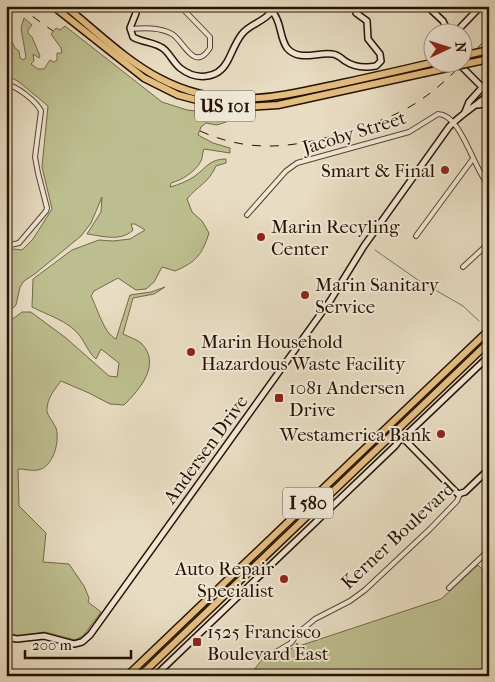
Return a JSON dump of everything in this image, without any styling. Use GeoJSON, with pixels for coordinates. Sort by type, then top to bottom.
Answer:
{"type":"FeatureCollection","features":[{"type":"Feature","properties":{"kind":"highway","name":"US 101"},"geometry":{"type":"LineString","coordinates":[[53,6],[144,78],[178,95],[216,105],[248,107],[278,105],[489,59]]}},
{"type":"Feature","properties":{"kind":"highway","name":"US 101"},"geometry":{"type":"LineString","coordinates":[[66,6],[154,75],[182,88],[219,97],[249,99],[279,96],[422,65]]}},
{"type":"Feature","properties":{"kind":"highway"},"geometry":{"type":"LineString","coordinates":[[472,54],[489,50]]}},
{"type":"Feature","properties":{"kind":"highway","name":"I 580"},"geometry":{"type":"LineString","coordinates":[[128,676],[489,330]]}},
{"type":"Feature","properties":{"kind":"highway","name":"I 580"},"geometry":{"type":"LineString","coordinates":[[140,676],[489,343]]}},
{"type":"Feature","properties":{"kind":"street"},"geometry":{"type":"LineString","coordinates":[[136,6],[136,13],[130,28],[135,38],[164,50],[184,71],[192,75],[205,77],[214,75],[221,70],[244,32],[268,17],[274,9]]}},
{"type":"Feature","properties":{"kind":"street"},"geometry":{"type":"LineString","coordinates":[[130,28],[152,28],[169,33],[176,37],[189,54],[197,57],[203,56],[210,48],[210,37],[180,6]]}},
{"type":"Feature","properties":{"kind":"street"},"geometry":{"type":"LineString","coordinates":[[274,9],[284,44],[291,52],[304,56],[334,54],[354,65],[375,66],[380,62],[381,56],[368,39],[368,24],[366,19],[356,13],[356,6]]}},
{"type":"Feature","properties":{"kind":"street"},"geometry":{"type":"LineString","coordinates":[[427,6],[443,22]]}},
{"type":"Feature","properties":{"kind":"street"},"geometry":{"type":"LineString","coordinates":[[466,22],[481,6]]}},
{"type":"Feature","properties":{"kind":"street"},"geometry":{"type":"LineString","coordinates":[[467,72],[489,94]]}},
{"type":"Feature","properties":{"kind":"street","name":"Andersen Drive"},"geometry":{"type":"LineString","coordinates":[[465,112],[469,102],[489,80]]}},
{"type":"Feature","properties":{"kind":"street"},"geometry":{"type":"LineString","coordinates":[[6,85],[14,85],[37,105],[41,111],[36,157],[47,208],[20,243],[6,246]]}},
{"type":"Feature","properties":{"kind":"street","name":"Andersen Drive"},"geometry":{"type":"LineString","coordinates":[[6,637],[17,639],[47,636],[65,643],[74,644],[82,642],[90,636],[330,301],[364,246],[454,122],[489,94]]}},
{"type":"Feature","properties":{"kind":"street"},"geometry":{"type":"LineString","coordinates":[[475,106],[489,103]]}},
{"type":"Feature","properties":{"kind":"street","name":"Jacoby Street"},"geometry":{"type":"LineString","coordinates":[[247,214],[286,171],[302,161],[409,132],[438,114],[446,116],[454,122]]}},
{"type":"Feature","properties":{"kind":"street"},"geometry":{"type":"LineString","coordinates":[[454,122],[461,132],[472,160],[483,180],[489,186]]}},
{"type":"Feature","properties":{"kind":"street"},"geometry":{"type":"LineString","coordinates":[[416,236],[472,160]]}},
{"type":"Feature","properties":{"kind":"street"},"geometry":{"type":"LineString","coordinates":[[462,267],[489,242]]}},
{"type":"Feature","properties":{"kind":"street"},"geometry":{"type":"LineString","coordinates":[[403,441],[489,356]]}},
{"type":"Feature","properties":{"kind":"street"},"geometry":{"type":"LineString","coordinates":[[155,676],[395,446],[398,440],[408,442],[456,493],[460,494]]}},
{"type":"Feature","properties":{"kind":"street","name":"Kerner Boulevard"},"geometry":{"type":"LineString","coordinates":[[274,653],[291,643],[296,635],[312,621],[350,601],[365,590],[433,526],[457,501],[460,494],[465,492],[488,472]]}},
{"type":"Feature","properties":{"kind":"street"},"geometry":{"type":"LineString","coordinates":[[449,588],[489,550]]}},
{"type":"Feature","properties":{"kind":"green space"},"geometry":{"type":"Polygon","coordinates":[[[24,18],[32,25],[28,33],[32,37],[40,56],[39,58],[33,54],[34,61],[31,64],[38,69],[44,69],[50,60],[54,62],[57,60],[57,53],[62,53],[61,48],[51,34],[56,28],[60,30],[65,26],[162,102],[187,110],[232,115],[229,121],[217,125],[206,123],[201,127],[198,135],[213,143],[230,148],[230,153],[204,149],[201,161],[195,169],[184,178],[171,183],[170,187],[192,178],[216,160],[226,159],[226,163],[216,166],[210,177],[187,199],[192,212],[202,221],[209,233],[201,252],[193,261],[175,271],[162,267],[154,282],[146,289],[136,290],[118,278],[94,291],[91,296],[104,326],[116,339],[130,295],[151,292],[165,287],[154,294],[133,298],[123,334],[141,343],[147,351],[149,368],[142,384],[124,405],[110,404],[61,381],[50,397],[47,408],[57,433],[53,457],[46,466],[39,470],[18,469],[19,506],[46,533],[43,562],[69,564],[84,586],[89,598],[88,602],[101,612],[83,636],[75,640],[45,632],[20,636],[6,634],[6,324],[22,312],[31,312],[66,338],[109,376],[117,377],[119,363],[101,349],[96,359],[80,336],[70,326],[32,307],[33,279],[72,250],[99,240],[130,239],[145,230],[135,224],[131,224],[133,230],[123,236],[111,237],[87,234],[101,212],[102,197],[91,223],[81,236],[24,281],[20,287],[16,305],[6,315],[6,248],[22,250],[33,239],[52,209],[42,167],[48,106],[19,82],[14,79],[6,79],[7,31],[15,48],[19,51],[20,58],[24,60],[26,57],[21,28],[24,18]]]}},
{"type":"Feature","properties":{"kind":"green space"},"geometry":{"type":"Polygon","coordinates":[[[478,565],[484,571],[489,570],[489,676],[243,676],[254,670],[263,658],[295,647],[297,643],[299,646],[441,599],[478,565]]]}},
{"type":"Feature","properties":{"kind":"waterway"},"geometry":{"type":"LineString","coordinates":[[375,250],[418,280],[463,306],[479,321]]}},
{"type":"Feature","properties":{"kind":"railway"},"geometry":{"type":"LineString","coordinates":[[18,6],[53,31]]}},
{"type":"Feature","properties":{"kind":"railway"},"geometry":{"type":"LineString","coordinates":[[200,131],[220,139],[239,143],[276,146],[313,141],[353,130],[380,121],[422,99],[449,77],[489,36]]}},
{"type":"Feature","properties":{"kind":"place","name":"Smart & Final"},"geometry":{"type":"Point","coordinates":[445,170]}},
{"type":"Feature","properties":{"kind":"place","name":"Marin Recyling Center"},"geometry":{"type":"Point","coordinates":[261,237]}},
{"type":"Feature","properties":{"kind":"place","name":"Marin Sanitary Service"},"geometry":{"type":"Point","coordinates":[305,295]}},
{"type":"Feature","properties":{"kind":"place","name":"Marin Household Hazardous Waste Facility"},"geometry":{"type":"Point","coordinates":[191,352]}},
{"type":"Feature","properties":{"kind":"place","name":"1081 Andersen Drive"},"geometry":{"type":"Point","coordinates":[279,398]}},
{"type":"Feature","properties":{"kind":"place","name":"Westamerica Bank"},"geometry":{"type":"Point","coordinates":[441,434]}},
{"type":"Feature","properties":{"kind":"place","name":"Auto Repair Specialist"},"geometry":{"type":"Point","coordinates":[284,579]}},
{"type":"Feature","properties":{"kind":"place","name":"1525 Francisco Boulevard East"},"geometry":{"type":"Point","coordinates":[197,642]}}]}
